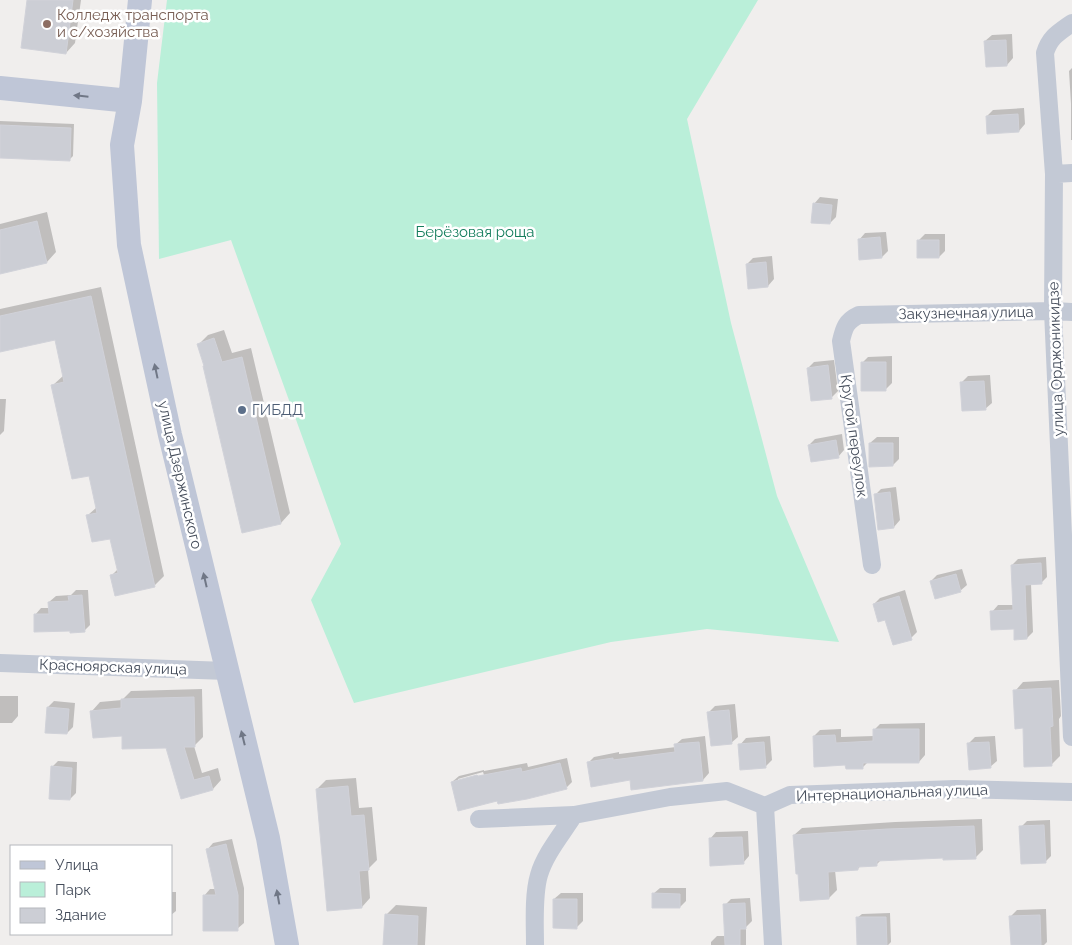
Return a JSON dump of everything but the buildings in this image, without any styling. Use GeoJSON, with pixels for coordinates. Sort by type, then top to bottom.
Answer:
{"type":"FeatureCollection","features":[{"type":"Feature","properties":{"kind":"main road","name":"улица Дзержинского"},"geometry":{"type":"LineString","coordinates":[[140,0],[130,101],[122,145],[129,245],[170,435],[268,838],[287,945]]}},
{"type":"Feature","properties":{"kind":"main road"},"geometry":{"type":"LineString","coordinates":[[0,88],[130,101]]}},
{"type":"Feature","properties":{"kind":"street","name":"улица Орджоникидзе"},"geometry":{"type":"LineString","coordinates":[[1072,23],[1054,35],[1045,53],[1054,174],[1053,311],[1072,737]]}},
{"type":"Feature","properties":{"kind":"street"},"geometry":{"type":"LineString","coordinates":[[1054,174],[1072,173]]}},
{"type":"Feature","properties":{"kind":"street","name":"Закузнечная улица"},"geometry":{"type":"LineString","coordinates":[[859,315],[1072,312]]}},
{"type":"Feature","properties":{"kind":"street","name":"Крутой переулок"},"geometry":{"type":"LineString","coordinates":[[859,315],[851,319],[844,330],[841,342],[872,565]]}},
{"type":"Feature","properties":{"kind":"street","name":"Красноярская улица"},"geometry":{"type":"LineString","coordinates":[[0,663],[227,671]]}},
{"type":"Feature","properties":{"kind":"street","name":"Интернациональная улица"},"geometry":{"type":"LineString","coordinates":[[765,806],[790,795],[955,789],[1072,792]]}},
{"type":"Feature","properties":{"kind":"street"},"geometry":{"type":"LineString","coordinates":[[480,818],[574,815],[670,797],[727,791],[765,806],[773,945]]}},
{"type":"Feature","properties":{"kind":"street"},"geometry":{"type":"LineString","coordinates":[[535,945],[535,910],[538,876],[545,860],[574,815]]}},
{"type":"Feature","properties":{"kind":"green space","name":"Берёзовая роща"},"geometry":{"type":"Polygon","coordinates":[[[167,0],[758,0],[687,119],[731,323],[777,496],[839,642],[707,629],[611,642],[354,703],[311,600],[341,544],[231,240],[159,259],[157,83],[167,0]]]}},
{"type":"Feature","properties":{"kind":"place","name":"Колледж транспорта и с/хозяйства"},"geometry":{"type":"Point","coordinates":[47,24]}},
{"type":"Feature","properties":{"kind":"place","name":"ГИБДД"},"geometry":{"type":"Point","coordinates":[242,410]}}]}
